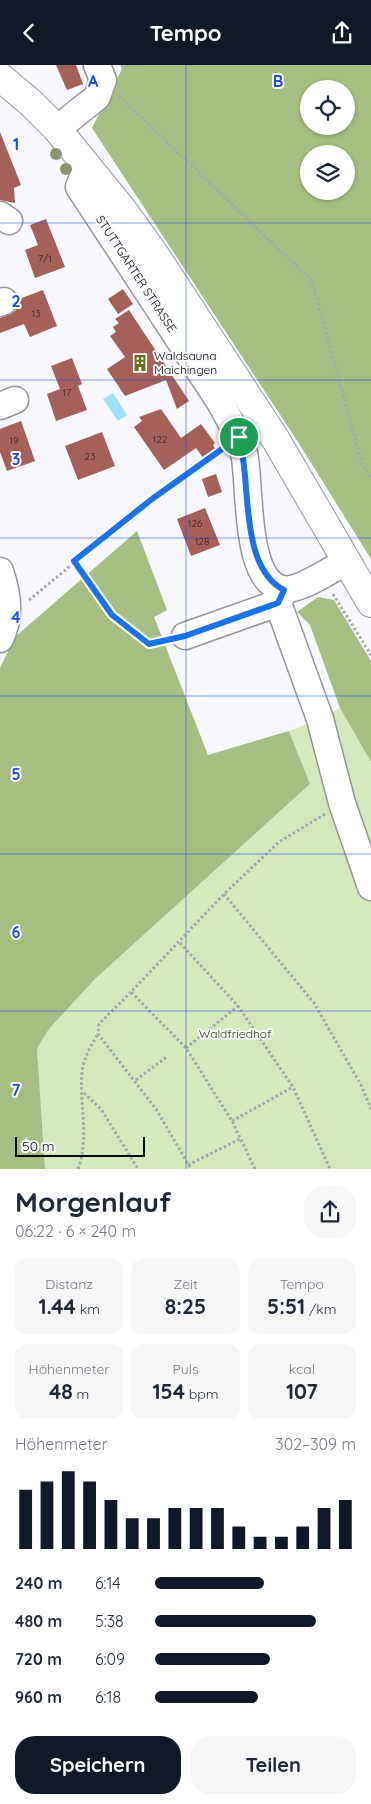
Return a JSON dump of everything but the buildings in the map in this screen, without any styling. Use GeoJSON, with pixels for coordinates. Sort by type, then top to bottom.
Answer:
{"type":"FeatureCollection","features":[{"type":"Feature","properties":{"kind":"main road","name":"STUTTGARTER STRASSE"},"geometry":{"type":"LineString","coordinates":[[0,77],[31,103],[56,129],[87,166],[157,258],[276,440],[345,562],[371,603]]}},
{"type":"Feature","properties":{"kind":"street"},"geometry":{"type":"LineString","coordinates":[[56,129],[97,97],[107,71]]}},
{"type":"Feature","properties":{"kind":"street","name":"STUTTGARTER STRASSE"},"geometry":{"type":"LineString","coordinates":[[87,166],[79,187],[220,402],[239,437],[244,455],[251,532],[255,551],[261,569],[280,596]]}},
{"type":"Feature","properties":{"kind":"street"},"geometry":{"type":"LineString","coordinates":[[185,636],[280,596],[345,562]]}},
{"type":"Feature","properties":{"kind":"street"},"geometry":{"type":"LineString","coordinates":[[0,571],[8,595],[6,627],[0,639]]}},
{"type":"Feature","properties":{"kind":"street"},"geometry":{"type":"LineString","coordinates":[[280,596],[320,719],[342,803],[371,887]]}},
{"type":"Feature","properties":{"kind":"path"},"geometry":{"type":"LineString","coordinates":[[107,71],[138,65]]}},
{"type":"Feature","properties":{"kind":"path"},"geometry":{"type":"LineString","coordinates":[[107,71],[312,281],[362,463],[371,479]]}},
{"type":"Feature","properties":{"kind":"path"},"geometry":{"type":"LineString","coordinates":[[8,609],[27,601],[152,499],[239,437]]}},
{"type":"Feature","properties":{"kind":"path"},"geometry":{"type":"LineString","coordinates":[[74,561],[112,615],[149,644],[185,636]]}},
{"type":"Feature","properties":{"kind":"path"},"geometry":{"type":"LineString","coordinates":[[322,575],[371,655]]}},
{"type":"Feature","properties":{"kind":"path"},"geometry":{"type":"LineString","coordinates":[[78,1169],[85,1139],[82,1072],[90,1047],[98,1034],[99,1024],[180,943],[224,894],[279,842],[342,803]]}},
{"type":"Feature","properties":{"kind":"path"},"geometry":{"type":"LineString","coordinates":[[224,894],[314,1003],[361,1085],[371,1109]]}},
{"type":"Feature","properties":{"kind":"path"},"geometry":{"type":"LineString","coordinates":[[180,943],[238,1006],[293,1087],[330,1169]]}},
{"type":"Feature","properties":{"kind":"path"},"geometry":{"type":"LineString","coordinates":[[131,992],[186,1049],[232,1121],[255,1169]]}},
{"type":"Feature","properties":{"kind":"path"},"geometry":{"type":"LineString","coordinates":[[186,1049],[238,1006]]}},
{"type":"Feature","properties":{"kind":"path"},"geometry":{"type":"LineString","coordinates":[[98,1034],[136,1080],[156,1109],[190,1167],[240,1139]]}},
{"type":"Feature","properties":{"kind":"path"},"geometry":{"type":"LineString","coordinates":[[136,1080],[168,1056]]}},
{"type":"Feature","properties":{"kind":"path"},"geometry":{"type":"LineString","coordinates":[[232,1121],[293,1087]]}},
{"type":"Feature","properties":{"kind":"path"},"geometry":{"type":"LineString","coordinates":[[84,1093],[101,1109],[138,1169]]}},
{"type":"Feature","properties":{"kind":"green space"},"geometry":{"type":"Polygon","coordinates":[[[124,65],[371,65],[371,559],[298,442],[92,128],[124,65]]]}},
{"type":"Feature","properties":{"kind":"green space"},"geometry":{"type":"Polygon","coordinates":[[[137,531],[167,610],[154,617],[208,755],[289,731],[310,784],[95,979],[49,1029],[37,1048],[45,1169],[0,1169],[0,668],[15,637],[137,531]]]}},
{"type":"Feature","properties":{"kind":"green space"},"geometry":{"type":"Polygon","coordinates":[[[318,597],[334,600],[371,661],[371,762],[340,708],[310,625],[297,612],[318,597]]]}},
{"type":"Feature","properties":{"kind":"green space","name":"Waldfriedhof"},"geometry":{"type":"Polygon","coordinates":[[[340,708],[371,762],[371,1169],[45,1169],[37,1047],[49,1029],[95,979],[310,784],[289,731],[320,719],[340,708]]]}},
{"type":"Feature","properties":{"kind":"water"},"geometry":{"type":"Polygon","coordinates":[[[113,393],[127,415],[118,421],[103,399],[113,393]]]}},
{"type":"Feature","properties":{"kind":"place","name":"Waldsauna Maichingen"},"geometry":{"type":"Point","coordinates":[140,363]}},
{"type":"Feature","properties":{"kind":"route"},"geometry":{"type":"LineString","coordinates":[[239,437],[244,455],[251,532],[255,551],[261,569],[273,584],[284,590],[278,603],[185,636],[149,644],[112,615],[74,561],[152,499],[239,437]]}}]}
